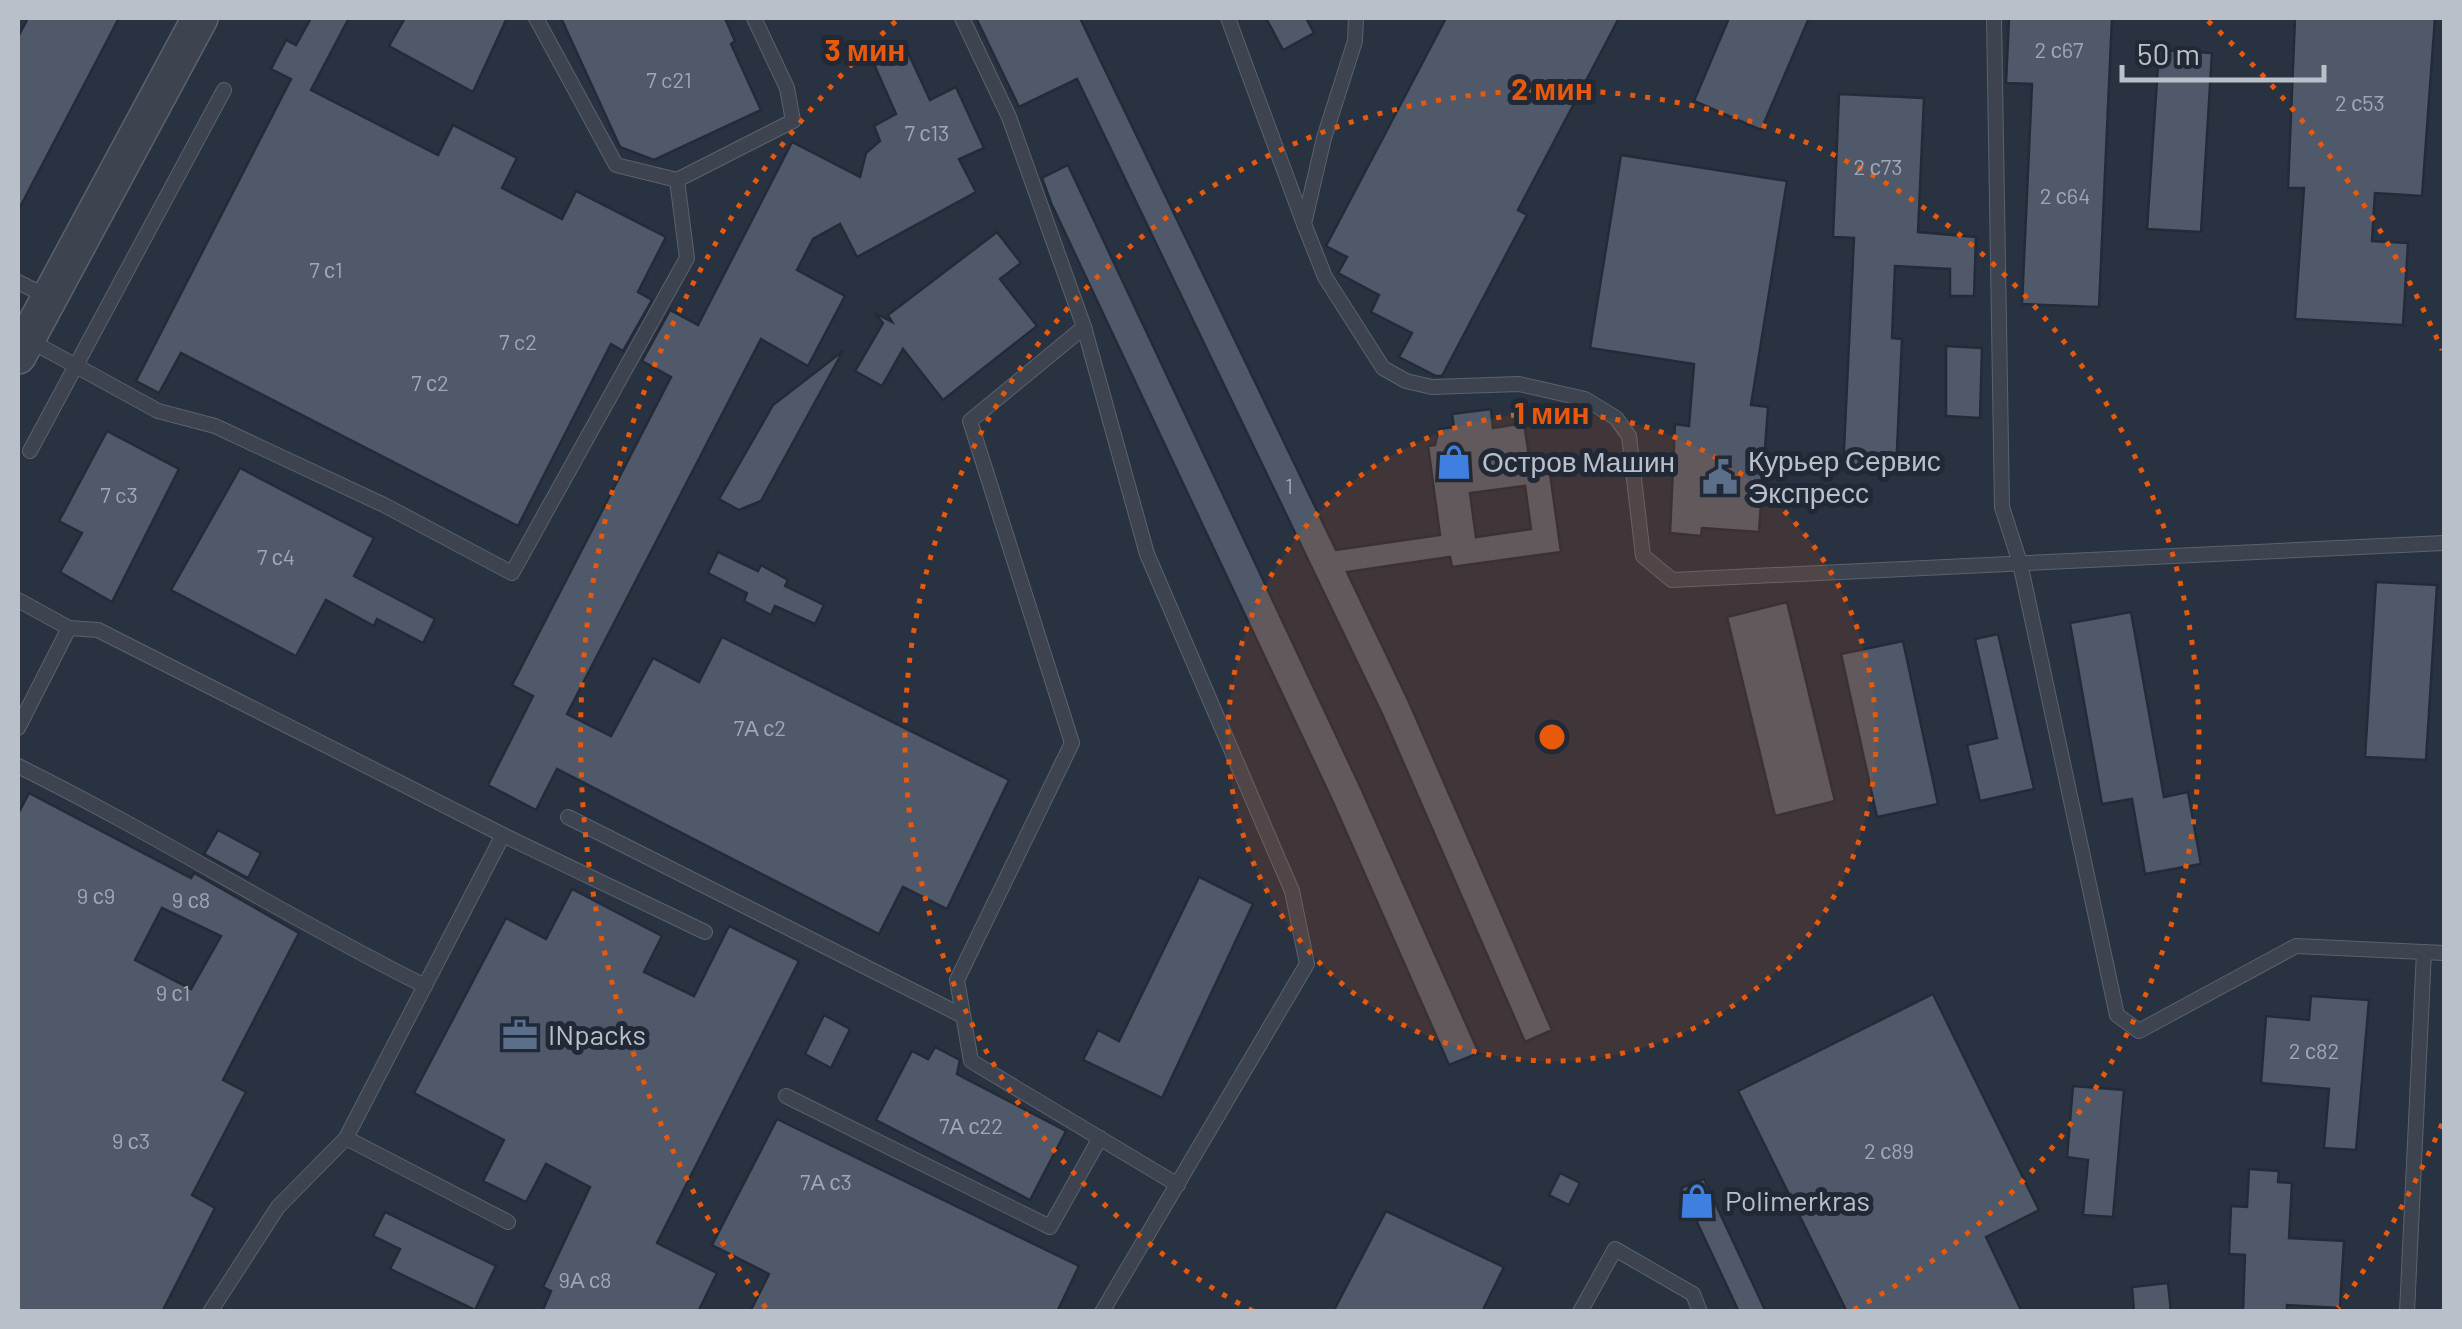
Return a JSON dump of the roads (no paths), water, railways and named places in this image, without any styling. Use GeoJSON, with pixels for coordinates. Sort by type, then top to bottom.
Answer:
{"type":"FeatureCollection","features":[{"type":"Feature","properties":{"kind":"street"},"geometry":{"type":"LineString","coordinates":[[22,348],[200,18]]}},
{"type":"Feature","properties":{"kind":"lane"},"geometry":{"type":"LineString","coordinates":[[536,18],[616,165],[677,180],[793,121],[786,88],[754,18]]}},
{"type":"Feature","properties":{"kind":"lane"},"geometry":{"type":"LineString","coordinates":[[962,18],[1009,116],[1084,327],[1147,554],[1292,891],[1307,964],[1102,1312]]}},
{"type":"Feature","properties":{"kind":"lane"},"geometry":{"type":"LineString","coordinates":[[1228,18],[1325,278],[1382,368],[1406,382],[1432,388],[1518,384],[1585,398],[1616,418],[1629,436],[1643,556],[1672,580],[2444,543]]}},
{"type":"Feature","properties":{"kind":"lane"},"geometry":{"type":"LineString","coordinates":[[1304,224],[1324,138],[1355,41],[1356,18]]}},
{"type":"Feature","properties":{"kind":"lane"},"geometry":{"type":"LineString","coordinates":[[1994,18],[2002,507],[2020,563],[2117,1015],[2138,1031],[2296,946],[2444,953]]}},
{"type":"Feature","properties":{"kind":"lane"},"geometry":{"type":"LineString","coordinates":[[30,451],[224,90]]}},
{"type":"Feature","properties":{"kind":"lane"},"geometry":{"type":"LineString","coordinates":[[22,348],[75,366],[158,412],[215,426],[512,573],[687,258],[677,180]]}},
{"type":"Feature","properties":{"kind":"lane"},"geometry":{"type":"LineString","coordinates":[[18,282],[49,298]]}},
{"type":"Feature","properties":{"kind":"lane"},"geometry":{"type":"LineString","coordinates":[[1084,327],[970,422],[1072,742],[957,980],[971,1061],[1178,1185]]}},
{"type":"Feature","properties":{"kind":"lane"},"geometry":{"type":"LineString","coordinates":[[18,600],[69,628],[98,630],[503,835],[706,932]]}},
{"type":"Feature","properties":{"kind":"lane"},"geometry":{"type":"LineString","coordinates":[[18,728],[69,628]]}},
{"type":"Feature","properties":{"kind":"lane"},"geometry":{"type":"LineString","coordinates":[[18,766],[151,834],[322,935],[425,986]]}},
{"type":"Feature","properties":{"kind":"lane"},"geometry":{"type":"LineString","coordinates":[[568,817],[963,1016]]}},
{"type":"Feature","properties":{"kind":"lane"},"geometry":{"type":"LineString","coordinates":[[210,1312],[278,1207],[346,1138],[503,835]]}},
{"type":"Feature","properties":{"kind":"lane"},"geometry":{"type":"LineString","coordinates":[[2408,1312],[2424,952]]}},
{"type":"Feature","properties":{"kind":"lane"},"geometry":{"type":"LineString","coordinates":[[786,1096],[1050,1228],[1100,1138]]}},
{"type":"Feature","properties":{"kind":"lane"},"geometry":{"type":"LineString","coordinates":[[346,1138],[508,1222]]}},
{"type":"Feature","properties":{"kind":"lane"},"geometry":{"type":"LineString","coordinates":[[1580,1312],[1615,1248],[1692,1294],[1700,1312]]}},
{"type":"Feature","properties":{"kind":"place","name":"Остров Машин"},"geometry":{"type":"Point","coordinates":[1454,462]}},
{"type":"Feature","properties":{"kind":"place","name":"Курьер Сервис Экспресс"},"geometry":{"type":"Point","coordinates":[1720,477]}},
{"type":"Feature","properties":{"kind":"place","name":"INpacks"},"geometry":{"type":"Point","coordinates":[520,1035]}},
{"type":"Feature","properties":{"kind":"place","name":"Polimerkras"},"geometry":{"type":"Point","coordinates":[1697,1201]}}]}
